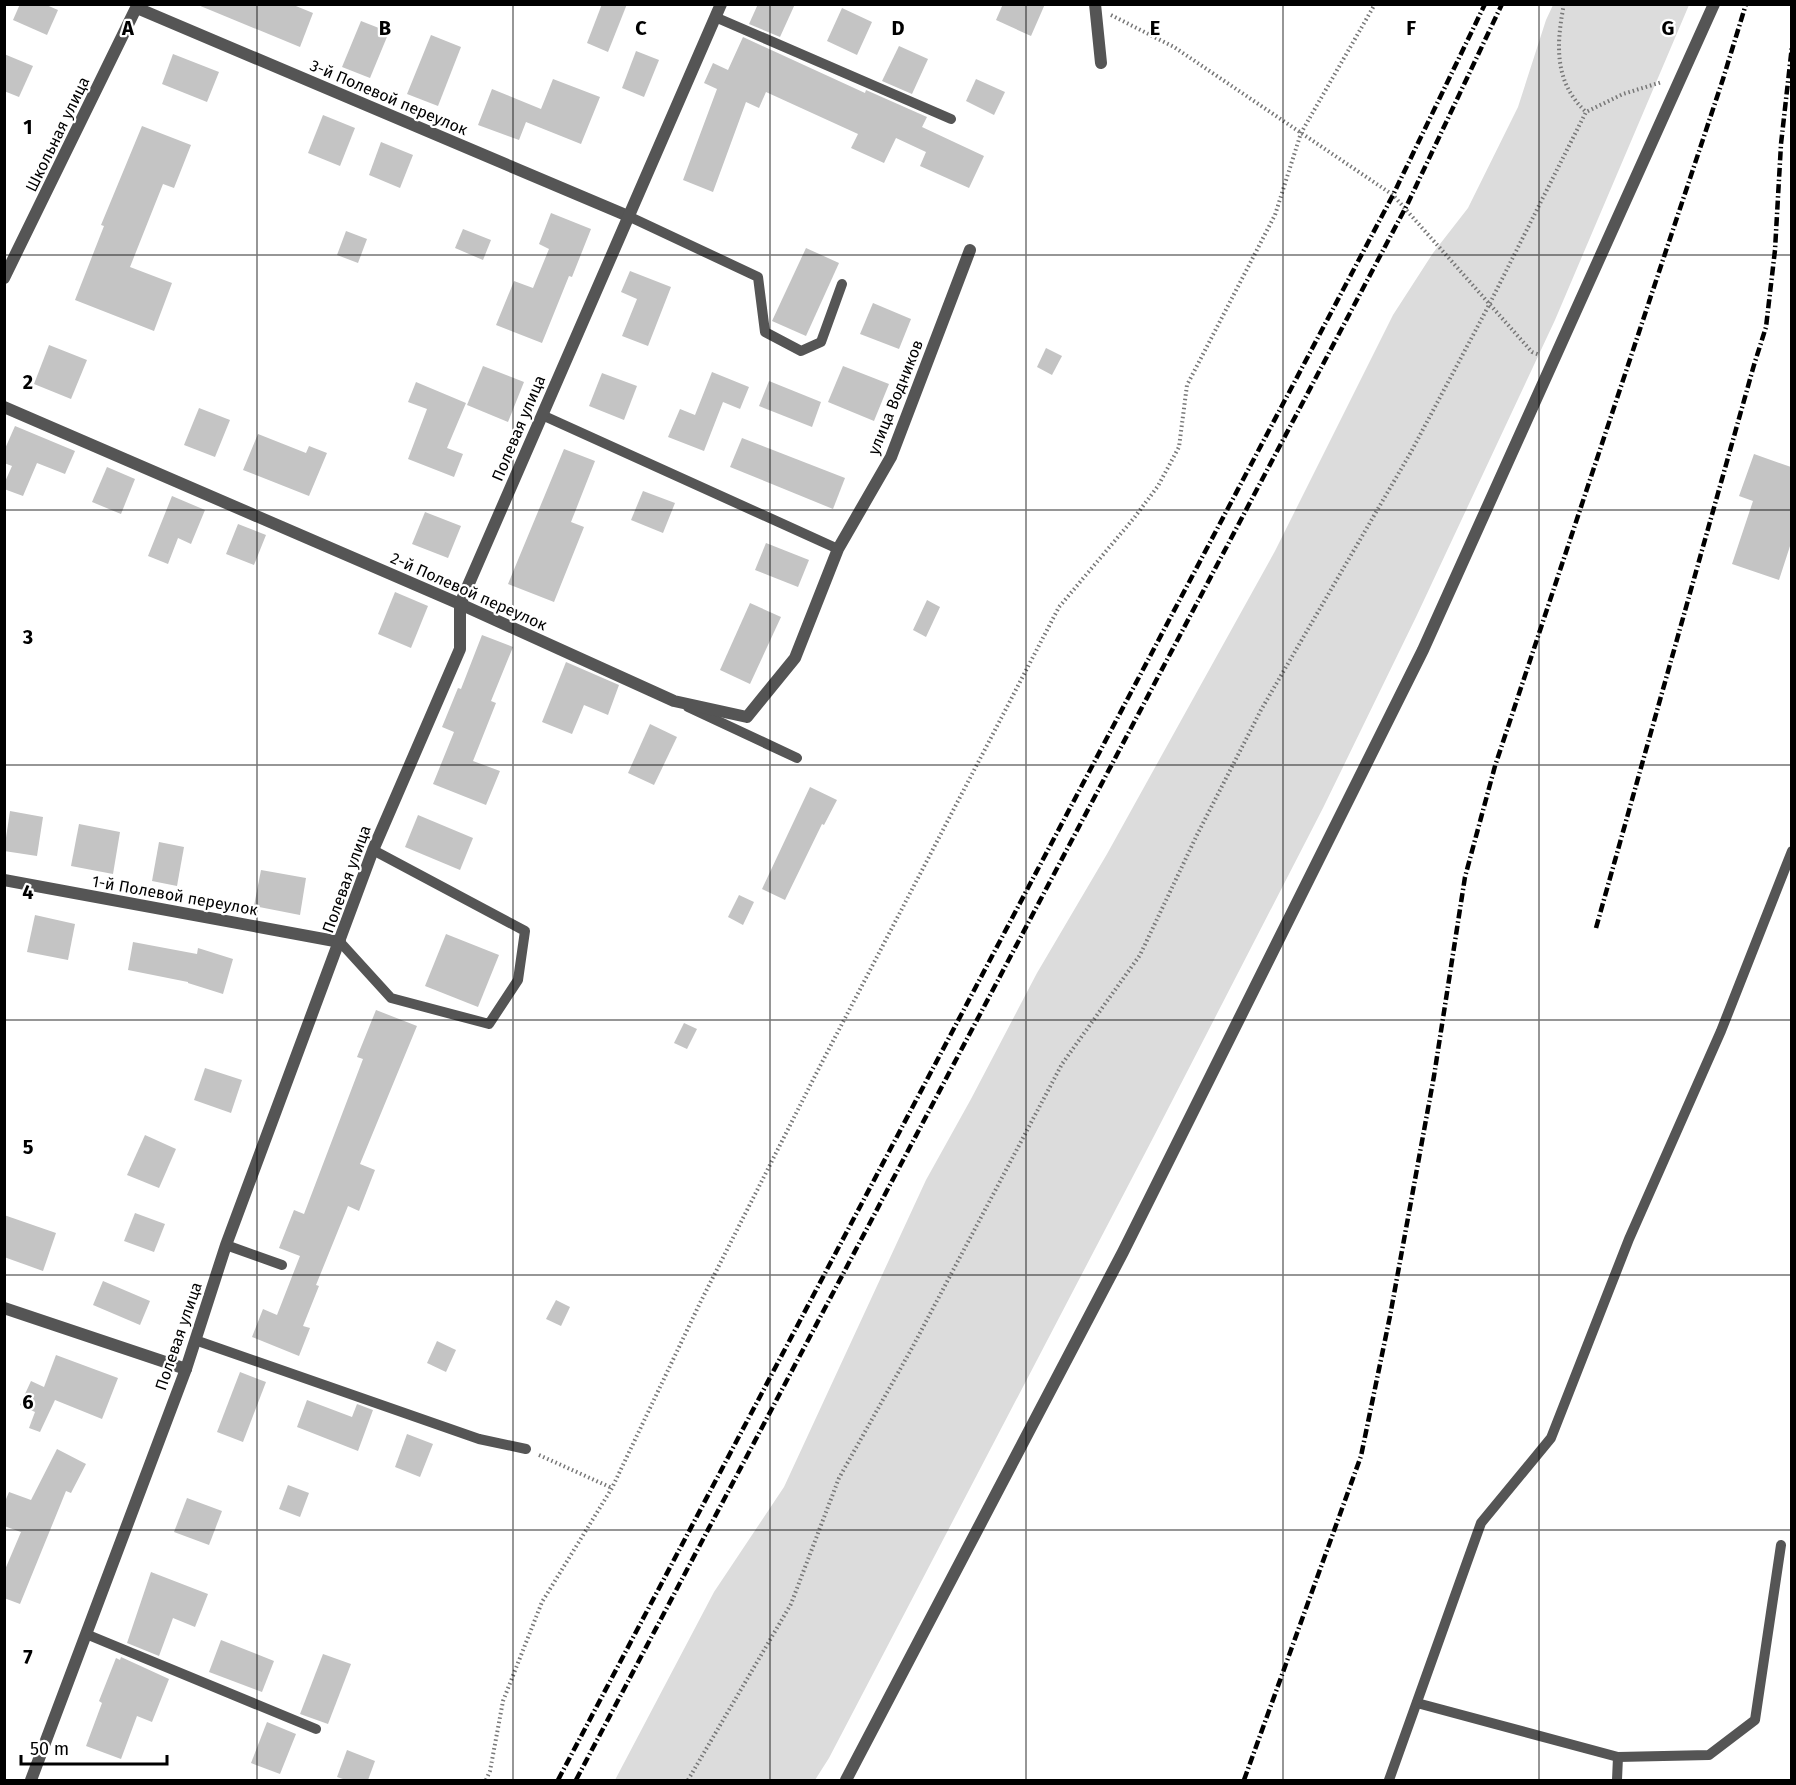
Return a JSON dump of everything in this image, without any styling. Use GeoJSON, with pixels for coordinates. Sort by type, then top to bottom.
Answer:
{"type":"FeatureCollection","features":[{"type":"Feature","properties":{"kind":"street","name":"Полевая улица"},"geometry":{"type":"LineString","coordinates":[[31,1780],[186,1369],[226,1245],[373,850],[460,650],[460,604],[721,4]]}},
{"type":"Feature","properties":{"kind":"street"},"geometry":{"type":"LineString","coordinates":[[846,1780],[1123,1252],[1423,650],[1714,4]]}},
{"type":"Feature","properties":{"kind":"street","name":"3-й Полевой переулок"},"geometry":{"type":"LineString","coordinates":[[138,6],[628,216]]}},
{"type":"Feature","properties":{"kind":"street","name":"Школьная улица"},"geometry":{"type":"LineString","coordinates":[[4,278],[138,6]]}},
{"type":"Feature","properties":{"kind":"street"},"geometry":{"type":"LineString","coordinates":[[1096,6],[1101,63]]}},
{"type":"Feature","properties":{"kind":"street","name":"улица Водников"},"geometry":{"type":"LineString","coordinates":[[838,549],[891,457],[970,250]]}},
{"type":"Feature","properties":{"kind":"street","name":"2-й Полевой переулок"},"geometry":{"type":"LineString","coordinates":[[4,407],[460,604],[674,701],[747,717],[795,658],[838,549]]}},
{"type":"Feature","properties":{"kind":"street","name":"1-й Полевой переулок"},"geometry":{"type":"LineString","coordinates":[[4,880],[340,942]]}},
{"type":"Feature","properties":{"kind":"street"},"geometry":{"type":"LineString","coordinates":[[4,1308],[186,1369]]}},
{"type":"Feature","properties":{"kind":"lane"},"geometry":{"type":"LineString","coordinates":[[715,17],[951,119]]}},
{"type":"Feature","properties":{"kind":"lane"},"geometry":{"type":"LineString","coordinates":[[628,216],[758,277],[765,332],[801,351],[821,342],[842,284]]}},
{"type":"Feature","properties":{"kind":"lane"},"geometry":{"type":"LineString","coordinates":[[542,416],[838,549]]}},
{"type":"Feature","properties":{"kind":"lane"},"geometry":{"type":"LineString","coordinates":[[674,701],[797,758]]}},
{"type":"Feature","properties":{"kind":"lane"},"geometry":{"type":"LineString","coordinates":[[340,942],[391,998],[489,1024],[518,980],[525,931],[373,850]]}},
{"type":"Feature","properties":{"kind":"lane"},"geometry":{"type":"LineString","coordinates":[[1389,1780],[1481,1523],[1551,1438],[1629,1239],[1721,1031],[1791,851]]}},
{"type":"Feature","properties":{"kind":"lane"},"geometry":{"type":"LineString","coordinates":[[226,1245],[282,1265]]}},
{"type":"Feature","properties":{"kind":"lane"},"geometry":{"type":"LineString","coordinates":[[195,1340],[479,1439],[526,1449]]}},
{"type":"Feature","properties":{"kind":"lane"},"geometry":{"type":"LineString","coordinates":[[1417,1703],[1618,1757],[1708,1755],[1755,1720],[1781,1545]]}},
{"type":"Feature","properties":{"kind":"lane"},"geometry":{"type":"LineString","coordinates":[[86,1634],[316,1729]]}},
{"type":"Feature","properties":{"kind":"lane"},"geometry":{"type":"LineString","coordinates":[[1617,1780],[1618,1757]]}},
{"type":"Feature","properties":{"kind":"path"},"geometry":{"type":"LineString","coordinates":[[486,1780],[490,1771],[502,1701],[542,1602],[612,1488],[699,1303],[1059,607],[1158,486],[1179,447],[1187,385],[1275,215],[1301,133],[1375,4]]}},
{"type":"Feature","properties":{"kind":"path"},"geometry":{"type":"LineString","coordinates":[[1564,4],[1558,32],[1562,78],[1576,102],[1586,112]]}},
{"type":"Feature","properties":{"kind":"path"},"geometry":{"type":"LineString","coordinates":[[1096,6],[1173,47],[1393,195],[1532,352],[1554,360]]}},
{"type":"Feature","properties":{"kind":"path"},"geometry":{"type":"LineString","coordinates":[[688,1780],[791,1604],[839,1478],[923,1328],[1062,1064],[1140,955],[1197,835],[1261,710],[1410,452],[1489,305],[1586,112],[1623,94],[1681,76]]}},
{"type":"Feature","properties":{"kind":"path"},"geometry":{"type":"LineString","coordinates":[[526,1449],[612,1488]]}},
{"type":"Feature","properties":{"kind":"shaded area"},"geometry":{"type":"Polygon","coordinates":[[[1553,5],[1689,5],[1555,320],[1417,615],[1323,808],[829,1758],[815,1780],[615,1780],[714,1592],[784,1487],[926,1180],[1037,973],[1107,854],[1275,551],[1393,315],[1433,253],[1468,208],[1518,107],[1553,5]]]}},
{"type":"Feature","properties":{"kind":"building"},"geometry":{"type":"Polygon","coordinates":[[[20,4],[44,4],[58,10],[47,35],[13,20],[20,4]]]}},
{"type":"Feature","properties":{"kind":"building"},"geometry":{"type":"Polygon","coordinates":[[[291,4],[313,13],[300,47],[198,5],[291,4]]]}},
{"type":"Feature","properties":{"kind":"building"},"geometry":{"type":"Polygon","coordinates":[[[602,4],[627,4],[608,52],[587,43],[602,4]]]}},
{"type":"Feature","properties":{"kind":"building"},"geometry":{"type":"Polygon","coordinates":[[[758,4],[795,4],[780,37],[749,24],[758,4]]]}},
{"type":"Feature","properties":{"kind":"building"},"geometry":{"type":"Polygon","coordinates":[[[1003,4],[1045,4],[1031,36],[996,20],[1003,4]]]}},
{"type":"Feature","properties":{"kind":"building"},"geometry":{"type":"Polygon","coordinates":[[[842,8],[872,22],[857,55],[827,41],[842,8]]]}},
{"type":"Feature","properties":{"kind":"building"},"geometry":{"type":"Polygon","coordinates":[[[361,21],[389,32],[370,78],[342,67],[361,21]]]}},
{"type":"Feature","properties":{"kind":"building"},"geometry":{"type":"Polygon","coordinates":[[[431,35],[461,47],[438,106],[407,94],[431,35]]]}},
{"type":"Feature","properties":{"kind":"building"},"geometry":{"type":"Polygon","coordinates":[[[743,37],[865,93],[866,90],[927,117],[922,127],[984,156],[969,188],[920,166],[926,152],[896,138],[884,163],[851,148],[858,134],[766,92],[759,108],[746,102],[713,192],[683,180],[717,89],[704,83],[713,63],[728,70],[743,37]]]}},
{"type":"Feature","properties":{"kind":"building"},"geometry":{"type":"Polygon","coordinates":[[[899,46],[928,59],[912,94],[882,81],[899,46]]]}},
{"type":"Feature","properties":{"kind":"building"},"geometry":{"type":"Polygon","coordinates":[[[636,51],[659,60],[644,97],[622,88],[636,51]]]}},
{"type":"Feature","properties":{"kind":"building"},"geometry":{"type":"Polygon","coordinates":[[[4,54],[33,66],[19,97],[4,91],[4,54]]]}},
{"type":"Feature","properties":{"kind":"building"},"geometry":{"type":"Polygon","coordinates":[[[173,54],[219,72],[207,102],[162,84],[173,54]]]}},
{"type":"Feature","properties":{"kind":"building"},"geometry":{"type":"Polygon","coordinates":[[[553,79],[600,97],[581,144],[526,122],[519,140],[478,125],[492,89],[541,109],[553,79]]]}},
{"type":"Feature","properties":{"kind":"building"},"geometry":{"type":"Polygon","coordinates":[[[976,79],[1005,92],[994,115],[966,101],[976,79]]]}},
{"type":"Feature","properties":{"kind":"building"},"geometry":{"type":"Polygon","coordinates":[[[323,115],[355,128],[340,166],[308,153],[323,115]]]}},
{"type":"Feature","properties":{"kind":"building"},"geometry":{"type":"Polygon","coordinates":[[[142,126],[191,145],[174,188],[163,184],[130,267],[172,283],[154,331],[75,300],[104,226],[101,225],[142,126]]]}},
{"type":"Feature","properties":{"kind":"building"},"geometry":{"type":"Polygon","coordinates":[[[381,142],[413,155],[400,188],[369,175],[381,142]]]}},
{"type":"Feature","properties":{"kind":"building"},"geometry":{"type":"Polygon","coordinates":[[[551,213],[591,229],[542,343],[496,325],[514,281],[533,288],[549,249],[539,244],[551,213]]]}},
{"type":"Feature","properties":{"kind":"building"},"geometry":{"type":"Polygon","coordinates":[[[463,229],[491,240],[483,260],[455,248],[463,229]]]}},
{"type":"Feature","properties":{"kind":"building"},"geometry":{"type":"Polygon","coordinates":[[[346,231],[367,239],[358,263],[337,255],[346,231]]]}},
{"type":"Feature","properties":{"kind":"building"},"geometry":{"type":"Polygon","coordinates":[[[806,248],[839,263],[806,336],[772,321],[806,248]]]}},
{"type":"Feature","properties":{"kind":"building"},"geometry":{"type":"Polygon","coordinates":[[[630,271],[671,287],[648,346],[622,336],[637,299],[621,292],[630,271]]]}},
{"type":"Feature","properties":{"kind":"building"},"geometry":{"type":"Polygon","coordinates":[[[873,303],[911,319],[899,349],[860,334],[873,303]]]}},
{"type":"Feature","properties":{"kind":"building"},"geometry":{"type":"Polygon","coordinates":[[[49,345],[87,360],[71,399],[34,384],[49,345]]]}},
{"type":"Feature","properties":{"kind":"building"},"geometry":{"type":"Polygon","coordinates":[[[1046,348],[1062,356],[1052,375],[1037,367],[1046,348]]]}},
{"type":"Feature","properties":{"kind":"building"},"geometry":{"type":"Polygon","coordinates":[[[483,366],[524,382],[508,422],[467,405],[483,366]]]}},
{"type":"Feature","properties":{"kind":"building"},"geometry":{"type":"Polygon","coordinates":[[[843,366],[889,384],[874,421],[828,402],[843,366]]]}},
{"type":"Feature","properties":{"kind":"building"},"geometry":{"type":"Polygon","coordinates":[[[712,372],[749,387],[740,409],[723,402],[704,451],[668,437],[680,409],[695,415],[712,372]]]}},
{"type":"Feature","properties":{"kind":"building"},"geometry":{"type":"Polygon","coordinates":[[[602,373],[637,386],[624,420],[589,406],[602,373]]]}},
{"type":"Feature","properties":{"kind":"building"},"geometry":{"type":"Polygon","coordinates":[[[769,381],[821,402],[812,427],[759,406],[769,381]]]}},
{"type":"Feature","properties":{"kind":"building"},"geometry":{"type":"Polygon","coordinates":[[[416,382],[466,403],[447,448],[463,454],[454,477],[408,459],[427,409],[408,402],[416,382]]]}},
{"type":"Feature","properties":{"kind":"building"},"geometry":{"type":"Polygon","coordinates":[[[199,408],[230,420],[215,457],[184,445],[199,408]]]}},
{"type":"Feature","properties":{"kind":"building"},"geometry":{"type":"Polygon","coordinates":[[[15,426],[75,451],[65,474],[37,463],[23,496],[4,489],[12,466],[4,463],[4,451],[15,426]]]}},
{"type":"Feature","properties":{"kind":"building"},"geometry":{"type":"Polygon","coordinates":[[[258,434],[306,453],[309,446],[327,453],[309,496],[243,470],[258,434]]]}},
{"type":"Feature","properties":{"kind":"building"},"geometry":{"type":"Polygon","coordinates":[[[742,438],[845,478],[833,509],[730,467],[742,438]]]}},
{"type":"Feature","properties":{"kind":"building"},"geometry":{"type":"Polygon","coordinates":[[[564,449],[595,461],[571,522],[584,527],[554,602],[508,584],[564,449]]]}},
{"type":"Feature","properties":{"kind":"building"},"geometry":{"type":"Polygon","coordinates":[[[1754,454],[1791,467],[1791,543],[1779,580],[1732,564],[1753,501],[1739,496],[1754,454]]]}},
{"type":"Feature","properties":{"kind":"building"},"geometry":{"type":"Polygon","coordinates":[[[107,467],[135,479],[121,514],[92,502],[107,467]]]}},
{"type":"Feature","properties":{"kind":"building"},"geometry":{"type":"Polygon","coordinates":[[[643,491],[675,503],[663,533],[631,520],[643,491]]]}},
{"type":"Feature","properties":{"kind":"building"},"geometry":{"type":"Polygon","coordinates":[[[172,496],[205,510],[191,544],[178,538],[168,564],[148,556],[172,496]]]}},
{"type":"Feature","properties":{"kind":"building"},"geometry":{"type":"Polygon","coordinates":[[[425,512],[461,526],[448,558],[412,544],[425,512]]]}},
{"type":"Feature","properties":{"kind":"building"},"geometry":{"type":"Polygon","coordinates":[[[238,524],[266,535],[254,565],[226,554],[238,524]]]}},
{"type":"Feature","properties":{"kind":"building"},"geometry":{"type":"Polygon","coordinates":[[[766,543],[809,560],[798,587],[755,570],[766,543]]]}},
{"type":"Feature","properties":{"kind":"building"},"geometry":{"type":"Polygon","coordinates":[[[395,592],[428,606],[411,648],[378,634],[395,592]]]}},
{"type":"Feature","properties":{"kind":"building"},"geometry":{"type":"Polygon","coordinates":[[[927,600],[940,607],[926,637],[913,630],[927,600]]]}},
{"type":"Feature","properties":{"kind":"building"},"geometry":{"type":"Polygon","coordinates":[[[750,603],[781,617],[750,684],[720,670],[750,603]]]}},
{"type":"Feature","properties":{"kind":"building"},"geometry":{"type":"Polygon","coordinates":[[[482,635],[513,647],[491,701],[496,703],[473,761],[500,771],[486,805],[433,784],[454,732],[442,727],[458,688],[461,689],[482,635]]]}},
{"type":"Feature","properties":{"kind":"building"},"geometry":{"type":"Polygon","coordinates":[[[566,662],[619,685],[608,715],[584,705],[572,734],[542,722],[566,662]]]}},
{"type":"Feature","properties":{"kind":"building"},"geometry":{"type":"Polygon","coordinates":[[[650,724],[677,737],[654,785],[628,773],[650,724]]]}},
{"type":"Feature","properties":{"kind":"building"},"geometry":{"type":"Polygon","coordinates":[[[810,787],[837,800],[824,825],[822,824],[785,900],[762,889],[810,787]]]}},
{"type":"Feature","properties":{"kind":"building"},"geometry":{"type":"Polygon","coordinates":[[[10,811],[43,817],[37,856],[4,851],[10,811]]]}},
{"type":"Feature","properties":{"kind":"building"},"geometry":{"type":"Polygon","coordinates":[[[418,815],[473,838],[460,870],[405,847],[418,815]]]}},
{"type":"Feature","properties":{"kind":"building"},"geometry":{"type":"Polygon","coordinates":[[[79,824],[120,832],[113,874],[71,866],[79,824]]]}},
{"type":"Feature","properties":{"kind":"building"},"geometry":{"type":"Polygon","coordinates":[[[159,842],[184,847],[177,886],[152,881],[159,842]]]}},
{"type":"Feature","properties":{"kind":"building"},"geometry":{"type":"Polygon","coordinates":[[[261,870],[306,878],[300,915],[254,906],[261,870]]]}},
{"type":"Feature","properties":{"kind":"building"},"geometry":{"type":"Polygon","coordinates":[[[739,895],[754,902],[743,925],[728,917],[739,895]]]}},
{"type":"Feature","properties":{"kind":"building"},"geometry":{"type":"Polygon","coordinates":[[[35,915],[75,924],[68,960],[27,952],[35,915]]]}},
{"type":"Feature","properties":{"kind":"building"},"geometry":{"type":"Polygon","coordinates":[[[446,934],[499,955],[478,1007],[425,986],[446,934]]]}},
{"type":"Feature","properties":{"kind":"building"},"geometry":{"type":"Polygon","coordinates":[[[133,942],[197,954],[198,948],[233,959],[223,994],[188,982],[128,970],[133,942]]]}},
{"type":"Feature","properties":{"kind":"building"},"geometry":{"type":"Polygon","coordinates":[[[376,1010],[417,1026],[360,1164],[375,1170],[359,1211],[348,1206],[316,1285],[319,1286],[303,1326],[310,1328],[299,1356],[252,1337],[263,1309],[277,1315],[300,1256],[279,1248],[294,1210],[304,1214],[363,1059],[357,1057],[376,1010]]]}},
{"type":"Feature","properties":{"kind":"building"},"geometry":{"type":"Polygon","coordinates":[[[684,1023],[697,1029],[687,1049],[674,1043],[684,1023]]]}},
{"type":"Feature","properties":{"kind":"building"},"geometry":{"type":"Polygon","coordinates":[[[205,1068],[242,1080],[231,1113],[194,1100],[205,1068]]]}},
{"type":"Feature","properties":{"kind":"building"},"geometry":{"type":"Polygon","coordinates":[[[145,1135],[176,1149],[159,1188],[127,1175],[145,1135]]]}},
{"type":"Feature","properties":{"kind":"building"},"geometry":{"type":"Polygon","coordinates":[[[135,1213],[165,1224],[154,1252],[124,1241],[135,1213]]]}},
{"type":"Feature","properties":{"kind":"building"},"geometry":{"type":"Polygon","coordinates":[[[4,1215],[56,1233],[43,1271],[4,1257],[4,1215]]]}},
{"type":"Feature","properties":{"kind":"building"},"geometry":{"type":"Polygon","coordinates":[[[103,1281],[150,1301],[140,1325],[93,1305],[103,1281]]]}},
{"type":"Feature","properties":{"kind":"building"},"geometry":{"type":"Polygon","coordinates":[[[556,1300],[570,1307],[561,1326],[546,1319],[556,1300]]]}},
{"type":"Feature","properties":{"kind":"building"},"geometry":{"type":"Polygon","coordinates":[[[437,1341],[456,1350],[446,1372],[427,1363],[437,1341]]]}},
{"type":"Feature","properties":{"kind":"building"},"geometry":{"type":"Polygon","coordinates":[[[56,1355],[118,1378],[102,1419],[55,1400],[40,1432],[29,1428],[35,1412],[20,1405],[31,1381],[44,1387],[56,1355]]]}},
{"type":"Feature","properties":{"kind":"building"},"geometry":{"type":"Polygon","coordinates":[[[240,1372],[266,1382],[243,1442],[217,1432],[240,1372]]]}},
{"type":"Feature","properties":{"kind":"building"},"geometry":{"type":"Polygon","coordinates":[[[307,1400],[352,1417],[357,1404],[373,1410],[358,1451],[297,1427],[307,1400]]]}},
{"type":"Feature","properties":{"kind":"building"},"geometry":{"type":"Polygon","coordinates":[[[407,1434],[433,1444],[420,1477],[395,1467],[407,1434]]]}},
{"type":"Feature","properties":{"kind":"building"},"geometry":{"type":"Polygon","coordinates":[[[57,1449],[86,1464],[71,1493],[66,1491],[20,1604],[4,1598],[4,1572],[21,1532],[4,1526],[4,1504],[9,1492],[31,1500],[57,1449]]]}},
{"type":"Feature","properties":{"kind":"building"},"geometry":{"type":"Polygon","coordinates":[[[288,1485],[309,1493],[300,1517],[279,1509],[288,1485]]]}},
{"type":"Feature","properties":{"kind":"building"},"geometry":{"type":"Polygon","coordinates":[[[187,1498],[222,1511],[209,1545],[174,1532],[187,1498]]]}},
{"type":"Feature","properties":{"kind":"building"},"geometry":{"type":"Polygon","coordinates":[[[151,1572],[208,1594],[195,1627],[173,1618],[159,1656],[127,1643],[151,1572]]]}},
{"type":"Feature","properties":{"kind":"building"},"geometry":{"type":"Polygon","coordinates":[[[221,1640],[274,1661],[262,1692],[209,1672],[221,1640]]]}},
{"type":"Feature","properties":{"kind":"building"},"geometry":{"type":"Polygon","coordinates":[[[323,1654],[351,1664],[328,1724],[300,1714],[323,1654]]]}},
{"type":"Feature","properties":{"kind":"building"},"geometry":{"type":"Polygon","coordinates":[[[121,1657],[169,1679],[152,1722],[137,1716],[121,1759],[86,1746],[102,1703],[99,1701],[116,1658],[120,1660],[121,1657]]]}},
{"type":"Feature","properties":{"kind":"building"},"geometry":{"type":"Polygon","coordinates":[[[267,1722],[296,1734],[280,1774],[251,1763],[267,1722]]]}},
{"type":"Feature","properties":{"kind":"building"},"geometry":{"type":"Polygon","coordinates":[[[347,1750],[375,1761],[368,1780],[346,1780],[337,1777],[347,1750]]]}},
{"type":"Feature","properties":{"kind":"railway"},"geometry":{"type":"LineString","coordinates":[[558,1780],[1393,195],[1485,4]]}},
{"type":"Feature","properties":{"kind":"railway"},"geometry":{"type":"LineString","coordinates":[[576,1780],[1408,203],[1502,4]]}},
{"type":"Feature","properties":{"kind":"railway"},"geometry":{"type":"LineString","coordinates":[[1244,1780],[1361,1456],[1390,1316],[1434,1076],[1465,877],[1495,766],[1746,4]]}},
{"type":"Feature","properties":{"kind":"railway"},"geometry":{"type":"LineString","coordinates":[[1596,928],[1766,327],[1775,250],[1781,144],[1792,46]]}}]}
